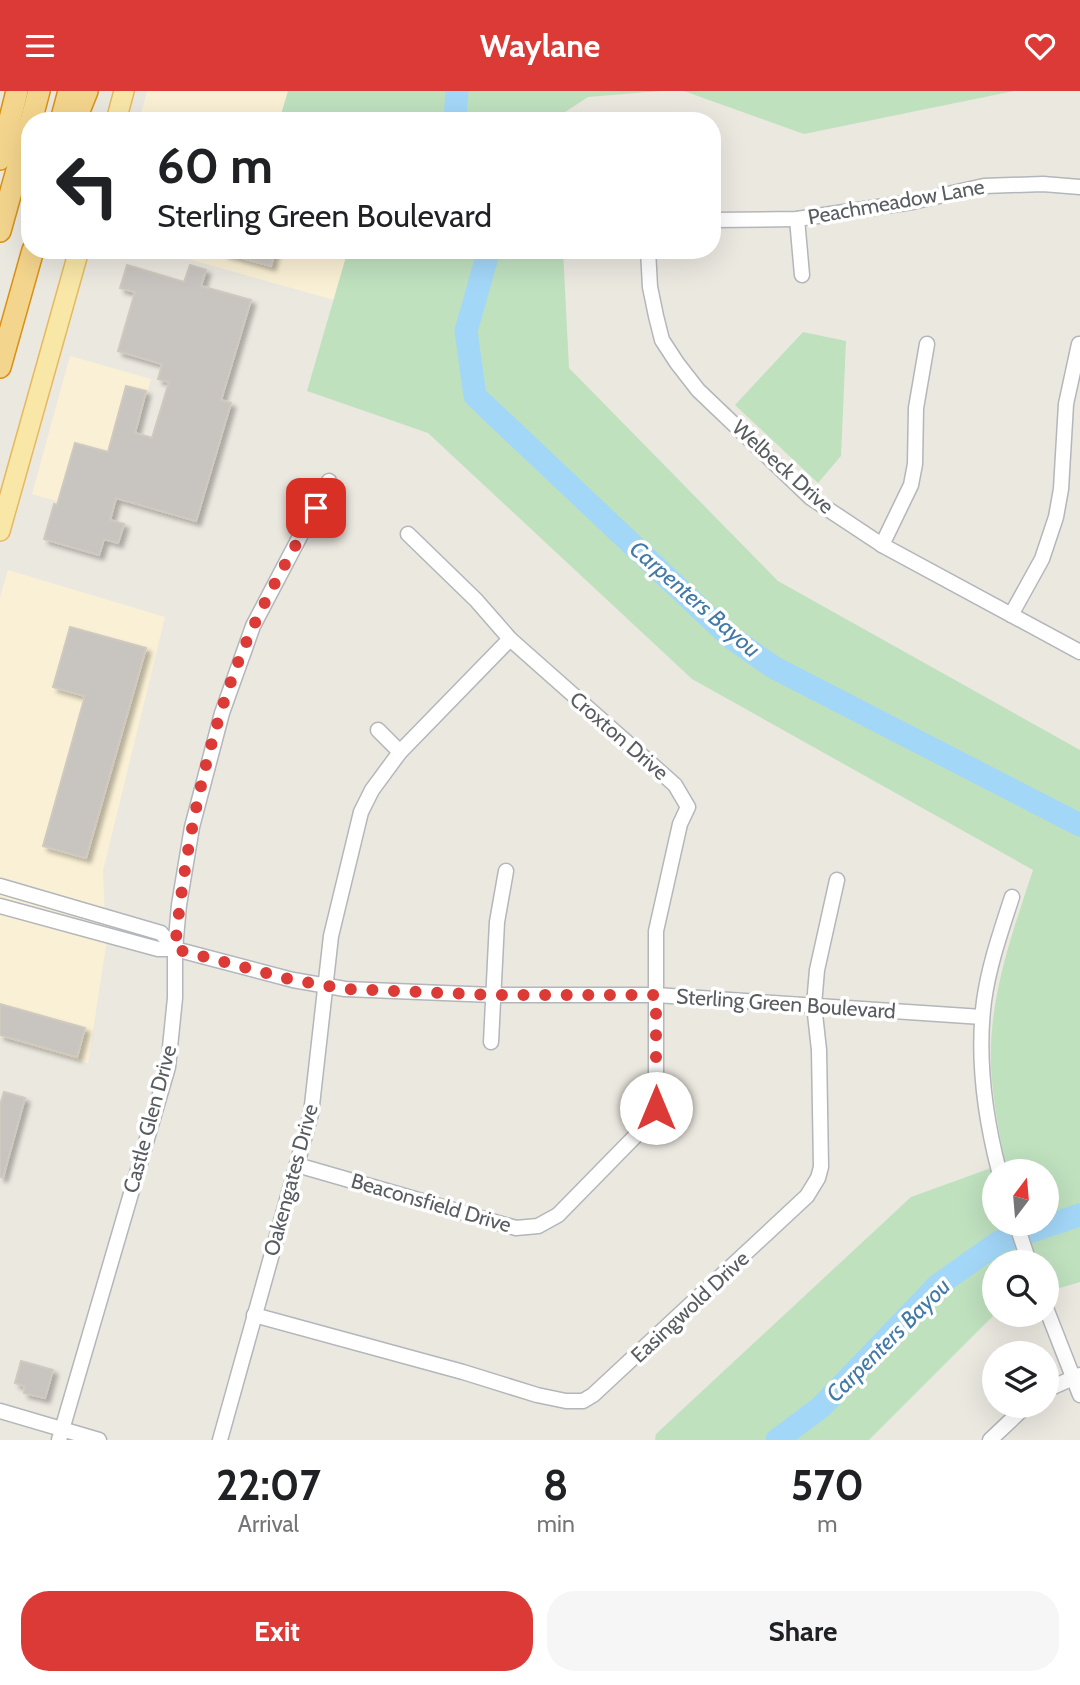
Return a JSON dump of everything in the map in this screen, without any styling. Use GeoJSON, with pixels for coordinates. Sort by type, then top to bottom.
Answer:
{"type":"FeatureCollection","features":[{"type":"Feature","properties":{"kind":"highway"},"geometry":{"type":"LineString","coordinates":[[0,159],[17,91]]}},
{"type":"Feature","properties":{"kind":"highway"},"geometry":{"type":"LineString","coordinates":[[33,112],[39,91]]}},
{"type":"Feature","properties":{"kind":"highway"},"geometry":{"type":"LineString","coordinates":[[63,112],[69,91]]}},
{"type":"Feature","properties":{"kind":"highway"},"geometry":{"type":"LineString","coordinates":[[79,112],[87,91]]}},
{"type":"Feature","properties":{"kind":"highway"},"geometry":{"type":"LineString","coordinates":[[0,231],[21,155]]}},
{"type":"Feature","properties":{"kind":"highway"},"geometry":{"type":"LineString","coordinates":[[0,341],[23,259]]}},
{"type":"Feature","properties":{"kind":"highway"},"geometry":{"type":"LineString","coordinates":[[0,367],[30,259]]}},
{"type":"Feature","properties":{"kind":"main road"},"geometry":{"type":"LineString","coordinates":[[118,112],[124,91]]}},
{"type":"Feature","properties":{"kind":"main road"},"geometry":{"type":"LineString","coordinates":[[0,531],[76,259]]}},
{"type":"Feature","properties":{"kind":"street","name":"Peachmeadow Lane"},"geometry":{"type":"LineString","coordinates":[[721,220],[796,219],[912,202],[985,186],[1043,184],[1080,187]]}},
{"type":"Feature","properties":{"kind":"street"},"geometry":{"type":"LineString","coordinates":[[796,219],[802,275]]}},
{"type":"Feature","properties":{"kind":"street","name":"Welbeck Drive"},"geometry":{"type":"LineString","coordinates":[[648,259],[650,286],[662,339],[698,390],[811,498],[882,545],[1080,653]]}},
{"type":"Feature","properties":{"kind":"street"},"geometry":{"type":"LineString","coordinates":[[882,545],[911,485],[915,464],[916,408],[927,344]]}},
{"type":"Feature","properties":{"kind":"street"},"geometry":{"type":"LineString","coordinates":[[1011,615],[1042,559],[1053,529],[1061,489],[1066,404],[1079,344]]}},
{"type":"Feature","properties":{"kind":"street","name":"Castle Glen Drive"},"geometry":{"type":"LineString","coordinates":[[61,1435],[168,1067],[175,998],[175,949],[179,905],[192,827],[222,713],[253,627],[329,481]]}},
{"type":"Feature","properties":{"kind":"street","name":"Croxton Drive"},"geometry":{"type":"LineString","coordinates":[[408,534],[477,600],[510,639],[682,794],[688,807],[680,824],[656,931],[656,995]]}},
{"type":"Feature","properties":{"kind":"street","name":"Oakengates Drive"},"geometry":{"type":"LineString","coordinates":[[220,1440],[311,1114],[331,936],[361,812],[372,790],[400,752],[510,639]]}},
{"type":"Feature","properties":{"kind":"street"},"geometry":{"type":"LineString","coordinates":[[378,730],[400,752]]}},
{"type":"Feature","properties":{"kind":"street"},"geometry":{"type":"LineString","coordinates":[[491,1042],[497,922],[506,871]]}},
{"type":"Feature","properties":{"kind":"street","name":"Easingwold Drive"},"geometry":{"type":"LineString","coordinates":[[254,1315],[537,1395],[566,1401],[583,1401],[593,1395],[807,1196],[818,1178],[821,1142],[814,1005],[817,970],[837,880]]}},
{"type":"Feature","properties":{"kind":"street","name":"Sterling Green Boulevard"},"geometry":{"type":"LineString","coordinates":[[0,886],[161,933],[175,949]]}},
{"type":"Feature","properties":{"kind":"street"},"geometry":{"type":"LineString","coordinates":[[997,1159],[986,1104],[982,1017],[992,960],[1012,897]]}},
{"type":"Feature","properties":{"kind":"street","name":"Sterling Green Boulevard"},"geometry":{"type":"LineString","coordinates":[[0,906],[158,949],[175,949],[327,987],[493,995],[656,995],[982,1017]]}},
{"type":"Feature","properties":{"kind":"street"},"geometry":{"type":"LineString","coordinates":[[88,930],[91,912]]}},
{"type":"Feature","properties":{"kind":"street","name":"Beaconsfield Drive"},"geometry":{"type":"LineString","coordinates":[[297,1165],[516,1228],[538,1226],[558,1215],[652,1119],[656,1108],[656,995]]}},
{"type":"Feature","properties":{"kind":"street"},"geometry":{"type":"LineString","coordinates":[[1054,1327],[1076,1376],[1080,1395]]}},
{"type":"Feature","properties":{"kind":"street"},"geometry":{"type":"LineString","coordinates":[[1059,1384],[1076,1376]]}},
{"type":"Feature","properties":{"kind":"street"},"geometry":{"type":"LineString","coordinates":[[0,1411],[61,1435],[99,1440]]}},
{"type":"Feature","properties":{"kind":"street"},"geometry":{"type":"LineString","coordinates":[[990,1440],[1013,1418]]}},
{"type":"Feature","properties":{"kind":"shaded area"},"geometry":{"type":"Polygon","coordinates":[[[147,91],[288,91],[282,112],[141,112],[147,91]]]}},
{"type":"Feature","properties":{"kind":"shaded area"},"geometry":{"type":"Polygon","coordinates":[[[188,259],[345,259],[334,300],[188,259]]]}},
{"type":"Feature","properties":{"kind":"shaded area"},"geometry":{"type":"Polygon","coordinates":[[[70,356],[151,379],[112,517],[32,494],[70,356]]]}},
{"type":"Feature","properties":{"kind":"shaded area"},"geometry":{"type":"Polygon","coordinates":[[[8,570],[165,617],[103,871],[106,946],[88,1063],[0,1037],[0,597],[8,570]]]}},
{"type":"Feature","properties":{"kind":"green space"},"geometry":{"type":"Polygon","coordinates":[[[288,91],[660,91],[588,97],[565,112],[282,112],[288,91]]]}},
{"type":"Feature","properties":{"kind":"green space"},"geometry":{"type":"Polygon","coordinates":[[[684,91],[1014,91],[804,134],[684,91]]]}},
{"type":"Feature","properties":{"kind":"green space"},"geometry":{"type":"Polygon","coordinates":[[[345,259],[563,259],[569,368],[778,581],[1080,750],[1080,1282],[1059,1288],[1059,1250],[982,1250],[982,1327],[869,1440],[655,1440],[656,1434],[911,1197],[982,1171],[982,1236],[1059,1236],[1059,1159],[1004,1159],[991,1068],[997,992],[1033,870],[692,679],[428,433],[307,391],[345,259]]]}},
{"type":"Feature","properties":{"kind":"green space"},"geometry":{"type":"Polygon","coordinates":[[[803,332],[846,341],[841,456],[818,483],[735,405],[803,332]]]}},
{"type":"Feature","properties":{"kind":"building"},"geometry":{"type":"Polygon","coordinates":[[[246,259],[273,259],[271,266],[246,259]]]}},
{"type":"Feature","properties":{"kind":"building"},"geometry":{"type":"Polygon","coordinates":[[[127,265],[184,282],[190,265],[206,270],[201,286],[251,300],[221,400],[231,403],[196,521],[116,498],[110,520],[124,524],[118,543],[104,539],[99,555],[44,539],[75,443],[108,452],[126,386],[146,391],[135,433],[152,438],[169,382],[158,379],[162,364],[118,351],[135,292],[120,288],[127,265]]]}},
{"type":"Feature","properties":{"kind":"building"},"geometry":{"type":"Polygon","coordinates":[[[70,627],[146,648],[86,858],[43,846],[85,696],[53,687],[70,627]]]}},
{"type":"Feature","properties":{"kind":"building"},"geometry":{"type":"Polygon","coordinates":[[[0,1004],[85,1028],[77,1057],[0,1035],[0,1004]]]}},
{"type":"Feature","properties":{"kind":"building"},"geometry":{"type":"Polygon","coordinates":[[[4,1092],[25,1098],[3,1177],[0,1177],[0,1105],[4,1092]]]}},
{"type":"Feature","properties":{"kind":"building"},"geometry":{"type":"Polygon","coordinates":[[[21,1361],[53,1370],[45,1398],[24,1393],[25,1386],[15,1383],[21,1361]]]}},
{"type":"Feature","properties":{"kind":"waterway","name":"Carpenters Bayou"},"geometry":{"type":"LineString","coordinates":[[456,112],[457,91]]}},
{"type":"Feature","properties":{"kind":"waterway","name":"Carpenters Bayou"},"geometry":{"type":"LineString","coordinates":[[486,259],[466,331],[475,396],[729,636],[773,667],[1080,825]]}},
{"type":"Feature","properties":{"kind":"waterway","name":"Carpenters Bayou"},"geometry":{"type":"LineString","coordinates":[[777,1440],[821,1407],[938,1285],[999,1242],[1080,1215]]}},
{"type":"Feature","properties":{"kind":"route"},"geometry":{"type":"LineString","coordinates":[[316,508],[253,627],[222,713],[192,827],[179,905],[175,949],[293,980],[345,989],[493,995],[656,995],[656,1108]]}}]}
